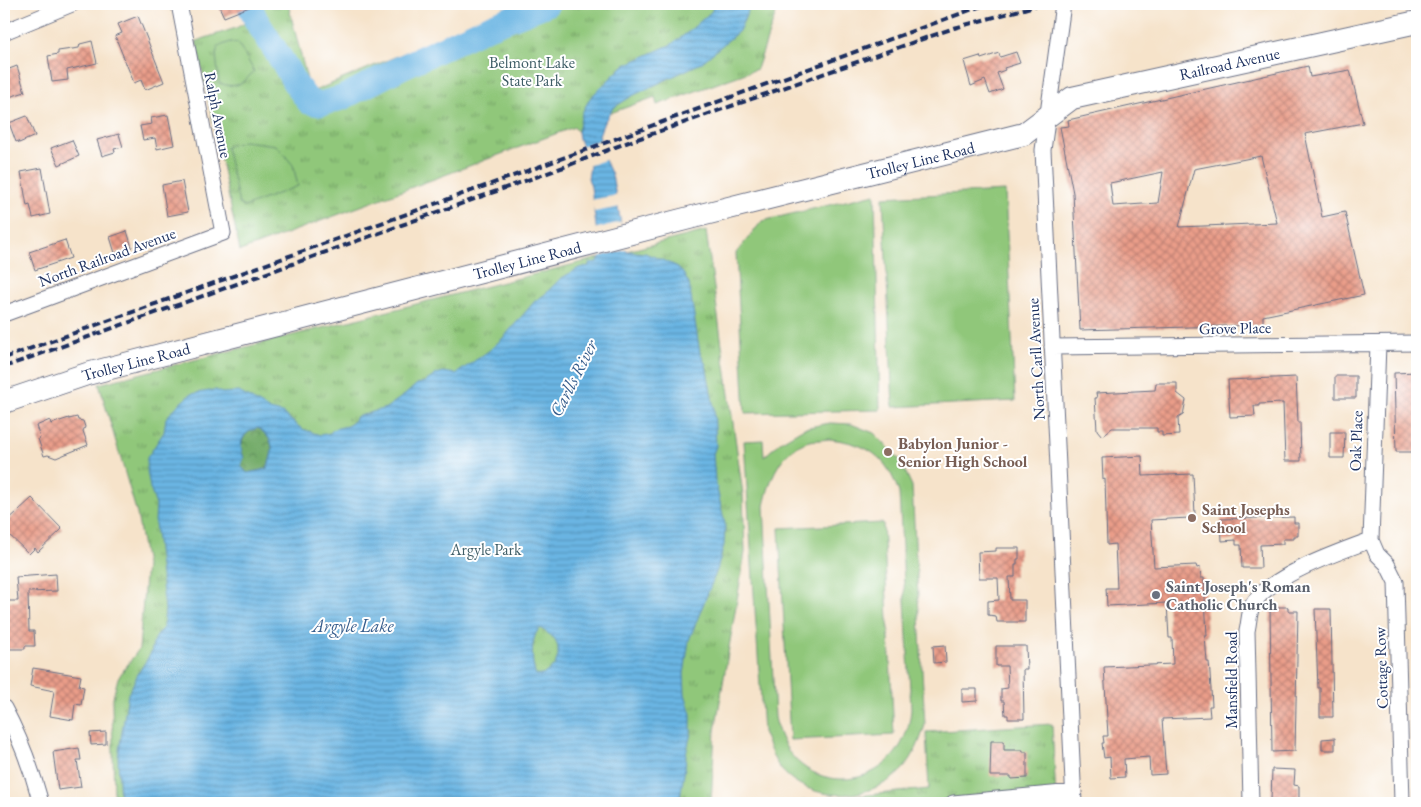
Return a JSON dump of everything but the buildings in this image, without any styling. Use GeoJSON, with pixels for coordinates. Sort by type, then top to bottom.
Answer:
{"type":"FeatureCollection","features":[{"type":"Feature","properties":{"kind":"main road","name":"Railroad Avenue"},"geometry":{"type":"LineString","coordinates":[[1047,116],[1072,98],[1417,22]]}},
{"type":"Feature","properties":{"kind":"main road","name":"Trolley Line Road"},"geometry":{"type":"LineString","coordinates":[[4,402],[87,374],[1024,134],[1047,116]]}},
{"type":"Feature","properties":{"kind":"street"},"geometry":{"type":"LineString","coordinates":[[4,32],[72,4]]}},
{"type":"Feature","properties":{"kind":"street","name":"Ralph Avenue"},"geometry":{"type":"LineString","coordinates":[[179,4],[223,233]]}},
{"type":"Feature","properties":{"kind":"street","name":"North Carll Avenue"},"geometry":{"type":"LineString","coordinates":[[1063,4],[1043,150],[1074,798]]}},
{"type":"Feature","properties":{"kind":"street","name":"North Railroad Avenue"},"geometry":{"type":"LineString","coordinates":[[5,309],[223,233]]}},
{"type":"Feature","properties":{"kind":"street","name":"Oak Place"},"geometry":{"type":"LineString","coordinates":[[1371,540],[1378,344]]}},
{"type":"Feature","properties":{"kind":"street","name":"Grove Place"},"geometry":{"type":"LineString","coordinates":[[1052,347],[1417,344]]}},
{"type":"Feature","properties":{"kind":"street","name":"Mansfield Road"},"geometry":{"type":"LineString","coordinates":[[1251,803],[1247,631],[1252,605],[1266,588],[1313,562],[1371,540]]}},
{"type":"Feature","properties":{"kind":"street","name":"Cottage Row"},"geometry":{"type":"LineString","coordinates":[[1371,540],[1377,554],[1387,564],[1396,582],[1402,803]]}},
{"type":"Feature","properties":{"kind":"street"},"geometry":{"type":"LineString","coordinates":[[4,708],[30,769],[40,803]]}},
{"type":"Feature","properties":{"kind":"street"},"geometry":{"type":"LineString","coordinates":[[953,803],[1074,798]]}},
{"type":"Feature","properties":{"kind":"green space","name":"Belmont Lake State Park"},"geometry":{"type":"Polygon","coordinates":[[[243,4],[288,4],[309,87],[314,91],[521,4],[779,4],[757,69],[657,105],[655,97],[580,124],[578,132],[574,127],[240,251],[196,41],[236,28],[249,21],[243,4]]]}},
{"type":"Feature","properties":{"kind":"green space"},"geometry":{"type":"Polygon","coordinates":[[[230,42],[238,43],[254,71],[239,84],[225,85],[219,83],[216,54],[218,47],[230,42]]]}},
{"type":"Feature","properties":{"kind":"green space"},"geometry":{"type":"Polygon","coordinates":[[[244,141],[276,145],[293,165],[298,186],[244,207],[239,204],[226,147],[244,141]]]}},
{"type":"Feature","properties":{"kind":"green space"},"geometry":{"type":"Polygon","coordinates":[[[1005,191],[1015,401],[893,407],[883,197],[1005,191]]]}},
{"type":"Feature","properties":{"kind":"green space"},"geometry":{"type":"Polygon","coordinates":[[[875,194],[880,410],[745,413],[736,253],[762,221],[875,194]]]}},
{"type":"Feature","properties":{"kind":"green space","name":"Argyle Lake"},"geometry":{"type":"Polygon","coordinates":[[[706,231],[743,494],[745,552],[715,731],[711,803],[114,803],[112,701],[118,678],[139,649],[146,565],[137,514],[99,384],[706,231]]]}},
{"type":"Feature","properties":{"kind":"green space"},"geometry":{"type":"Polygon","coordinates":[[[830,423],[851,424],[874,433],[900,460],[912,486],[925,725],[916,748],[903,769],[889,780],[874,788],[857,793],[840,795],[823,793],[806,788],[792,779],[779,767],[763,732],[744,441],[763,440],[764,457],[780,442],[804,428],[830,423]],[[829,439],[809,441],[790,452],[783,459],[773,476],[764,506],[775,717],[785,746],[802,765],[823,776],[847,779],[870,773],[890,759],[904,738],[911,708],[899,493],[894,480],[882,461],[865,448],[829,439]]]}},
{"type":"Feature","properties":{"kind":"green space"},"geometry":{"type":"Polygon","coordinates":[[[258,428],[271,441],[271,456],[267,469],[247,473],[241,466],[242,442],[247,433],[258,428]]]}},
{"type":"Feature","properties":{"kind":"green space"},"geometry":{"type":"Polygon","coordinates":[[[883,523],[894,735],[790,740],[779,528],[883,523]]]}},
{"type":"Feature","properties":{"kind":"green space"},"geometry":{"type":"Polygon","coordinates":[[[1052,724],[1056,798],[1063,797],[1063,803],[785,803],[929,789],[926,732],[1052,724]]]}},
{"type":"Feature","properties":{"kind":"water","name":"Argyle Lake"},"geometry":{"type":"Polygon","coordinates":[[[713,4],[751,4],[739,31],[701,63],[632,96],[613,108],[603,124],[599,135],[605,160],[612,175],[626,251],[645,253],[674,265],[683,273],[689,284],[700,353],[706,365],[714,408],[716,446],[713,454],[715,480],[725,524],[724,545],[717,570],[689,640],[684,674],[685,694],[691,714],[691,733],[679,803],[120,803],[118,757],[128,694],[151,653],[154,640],[163,628],[165,610],[155,523],[156,505],[150,488],[147,458],[164,432],[166,418],[191,394],[216,390],[222,393],[239,392],[270,410],[282,413],[302,429],[320,435],[330,433],[334,429],[352,423],[356,417],[386,408],[417,384],[425,382],[437,374],[443,372],[456,374],[490,350],[504,337],[535,301],[560,279],[579,268],[589,266],[589,263],[597,262],[600,258],[591,187],[588,178],[590,167],[578,132],[582,113],[590,98],[623,66],[672,44],[712,11],[713,4]],[[258,428],[248,432],[242,443],[241,448],[244,458],[241,466],[247,473],[267,469],[271,456],[271,441],[258,428]],[[541,628],[537,631],[532,650],[536,675],[543,675],[555,665],[558,656],[558,647],[555,639],[541,628]]]}},
{"type":"Feature","properties":{"kind":"pier"},"geometry":{"type":"Polygon","coordinates":[[[603,139],[608,159],[587,166],[579,147],[603,139]]]}},
{"type":"Feature","properties":{"kind":"pier"},"geometry":{"type":"Polygon","coordinates":[[[618,195],[620,207],[594,212],[591,200],[618,195]]]}},
{"type":"Feature","properties":{"kind":"pier"},"geometry":{"type":"Polygon","coordinates":[[[621,222],[628,249],[598,257],[594,229],[621,222]]]}},
{"type":"Feature","properties":{"kind":"waterway"},"geometry":{"type":"LineString","coordinates":[[249,4],[256,20],[294,82],[309,102],[320,104],[342,98],[402,67],[491,26],[547,4]]}},
{"type":"Feature","properties":{"kind":"railway"},"geometry":{"type":"LineString","coordinates":[[4,358],[987,4]]}},
{"type":"Feature","properties":{"kind":"railway"},"geometry":{"type":"LineString","coordinates":[[4,367],[564,167],[626,143],[954,28],[1042,4]]}},
{"type":"Feature","properties":{"kind":"place","name":"Babylon Junior - Senior High School"},"geometry":{"type":"Point","coordinates":[888,452]}},
{"type":"Feature","properties":{"kind":"place","name":"Saint Josephs School"},"geometry":{"type":"Point","coordinates":[1192,518]}},
{"type":"Feature","properties":{"kind":"place","name":"Saint Joseph's Roman Catholic Church"},"geometry":{"type":"Point","coordinates":[1156,595]}},
{"type":"Feature","properties":{"kind":"water label","name":"Carlls River"},"geometry":{"type":"Point","coordinates":[573,378]}},
{"type":"Feature","properties":{"kind":"park label","name":"Argyle Park"},"geometry":{"type":"Point","coordinates":[486,549]}}]}
